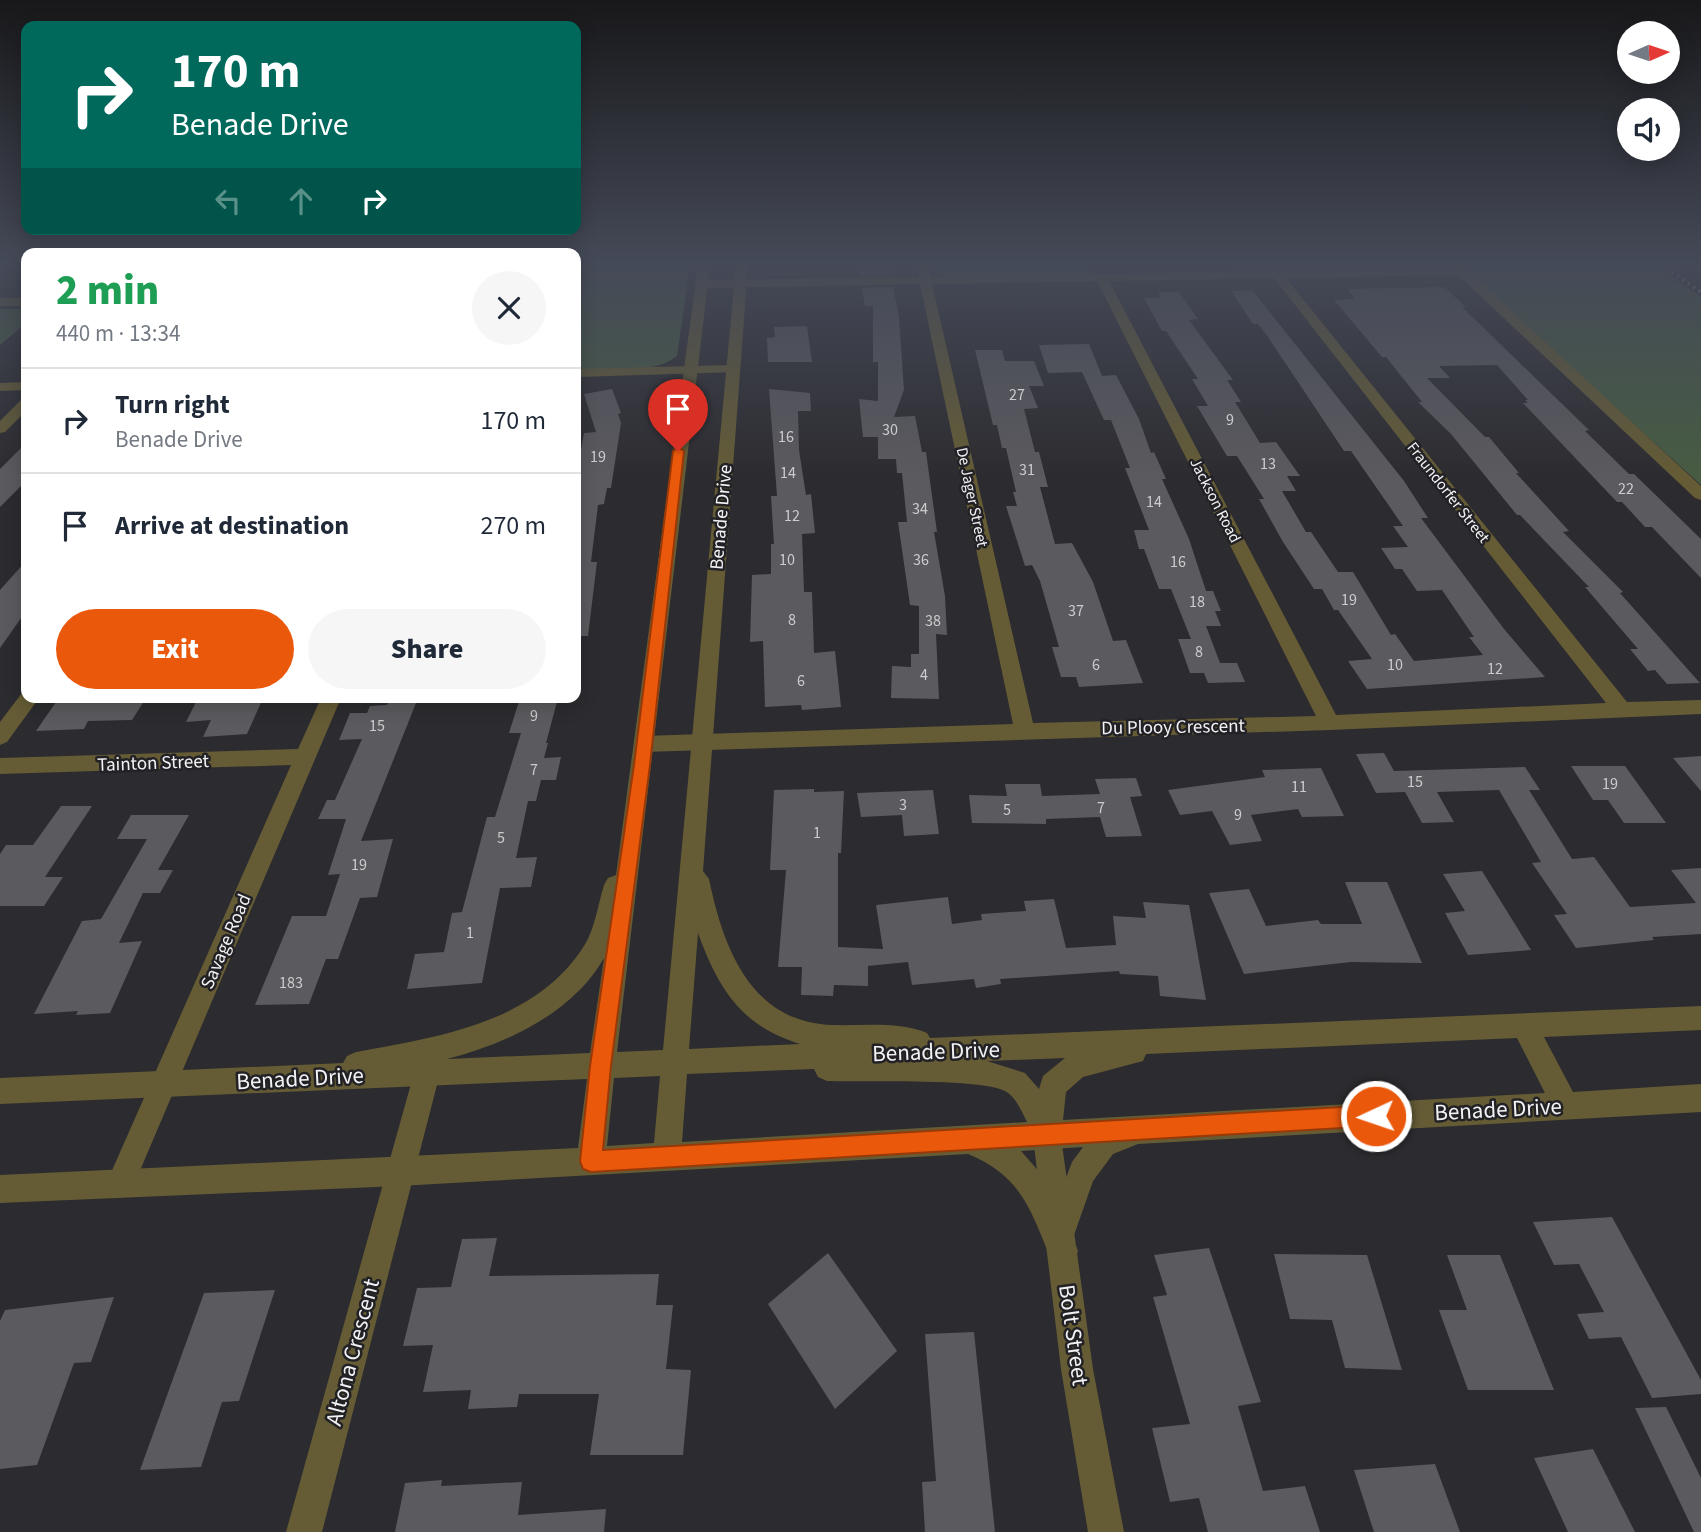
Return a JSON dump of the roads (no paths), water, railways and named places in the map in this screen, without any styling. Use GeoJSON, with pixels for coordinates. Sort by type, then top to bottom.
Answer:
{"type":"FeatureCollection","features":[{"type":"Feature","properties":{"kind":"street"},"geometry":{"type":"LineString","coordinates":[[591,1161],[693,336]]}},
{"type":"Feature","properties":{"kind":"street","name":"Benade Drive"},"geometry":{"type":"LineString","coordinates":[[667,1157],[736,336]]}},
{"type":"Feature","properties":{"kind":"street","name":"De Jager Street"},"geometry":{"type":"LineString","coordinates":[[939,336],[1024,729]]}},
{"type":"Feature","properties":{"kind":"street","name":"Jackson Road"},"geometry":{"type":"LineString","coordinates":[[1132,336],[1330,723]]}},
{"type":"Feature","properties":{"kind":"street","name":"Fraundorfer Street"},"geometry":{"type":"LineString","coordinates":[[1327,336],[1621,708]]}},
{"type":"Feature","properties":{"kind":"street"},"geometry":{"type":"LineString","coordinates":[[1531,336],[1701,495]]}},
{"type":"Feature","properties":{"kind":"street"},"geometry":{"type":"LineString","coordinates":[[581,373],[733,369]]}},
{"type":"Feature","properties":{"kind":"street"},"geometry":{"type":"LineString","coordinates":[[0,387],[21,386]]}},
{"type":"Feature","properties":{"kind":"street"},"geometry":{"type":"LineString","coordinates":[[0,429],[21,408]]}},
{"type":"Feature","properties":{"kind":"street"},"geometry":{"type":"LineString","coordinates":[[0,737],[25,703]]}},
{"type":"Feature","properties":{"kind":"street","name":"Savage Road"},"geometry":{"type":"LineString","coordinates":[[120,1184],[329,703]]}},
{"type":"Feature","properties":{"kind":"street","name":"Du Plooy Crescent"},"geometry":{"type":"LineString","coordinates":[[644,744],[1024,729],[1330,723],[1621,708],[1701,707]]}},
{"type":"Feature","properties":{"kind":"street","name":"Tainton Street"},"geometry":{"type":"LineString","coordinates":[[0,766],[306,757]]}},
{"type":"Feature","properties":{"kind":"street"},"geometry":{"type":"LineString","coordinates":[[278,1079],[456,1046],[508,1025],[548,1003],[593,955],[634,830]]}},
{"type":"Feature","properties":{"kind":"street"},"geometry":{"type":"LineString","coordinates":[[692,846],[710,938],[727,977],[752,1004],[790,1029],[816,1036],[881,1038],[979,1049]]}},
{"type":"Feature","properties":{"kind":"street","name":"Benade Drive"},"geometry":{"type":"LineString","coordinates":[[0,1091],[1701,1018]]}},
{"type":"Feature","properties":{"kind":"street"},"geometry":{"type":"LineString","coordinates":[[1524,1026],[1566,1106]]}},
{"type":"Feature","properties":{"kind":"street"},"geometry":{"type":"LineString","coordinates":[[1047,1137],[1053,1084],[1076,1066],[1177,1041]]}},
{"type":"Feature","properties":{"kind":"street"},"geometry":{"type":"LineString","coordinates":[[750,1059],[825,1068],[958,1071],[1003,1077],[1013,1081],[1024,1091],[1047,1137]]}},
{"type":"Feature","properties":{"kind":"street","name":"Altona Crescent"},"geometry":{"type":"LineString","coordinates":[[304,1532],[427,1073]]}},
{"type":"Feature","properties":{"kind":"street","name":"Benade Drive"},"geometry":{"type":"LineString","coordinates":[[0,1189],[399,1172],[1701,1098]]}},
{"type":"Feature","properties":{"kind":"street"},"geometry":{"type":"LineString","coordinates":[[1062,1242],[1082,1172],[1104,1143],[1159,1127]]}},
{"type":"Feature","properties":{"kind":"street","name":"Bolt Street"},"geometry":{"type":"LineString","coordinates":[[1047,1137],[1077,1369],[1107,1529]]}},
{"type":"Feature","properties":{"kind":"street"},"geometry":{"type":"LineString","coordinates":[[968,1141],[989,1145],[1020,1169],[1062,1242]]}}]}
